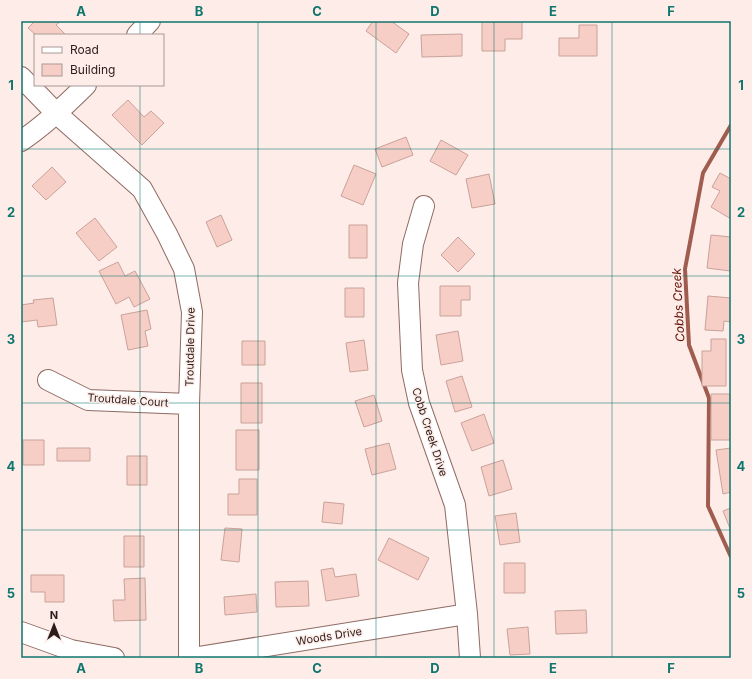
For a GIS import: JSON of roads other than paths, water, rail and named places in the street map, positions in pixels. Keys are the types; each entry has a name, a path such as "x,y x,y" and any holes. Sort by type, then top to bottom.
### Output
{"street":[{"path":"138,34 150,21"},
{"name":"Troutdale Drive","path":"21,77 57,114 142,189 167,234 184,269 192,312 189,404 190,658"},
{"path":"21,141 35,132 57,114 85,86"},
{"name":"Cobb Creek Drive","path":"424,206 413,244 408,283 412,370 419,403 455,505 467,614 470,658"},
{"name":"Troutdale Court","path":"48,380 88,400 189,404"},
{"name":"Woods Drive","path":"190,658 467,614"},
{"path":"21,632 71,650 114,658"}],"waterway":[{"name":"Cobbs Creek","path":"731,125 703,173 685,269 689,345 709,398 708,506 731,557"}]}
